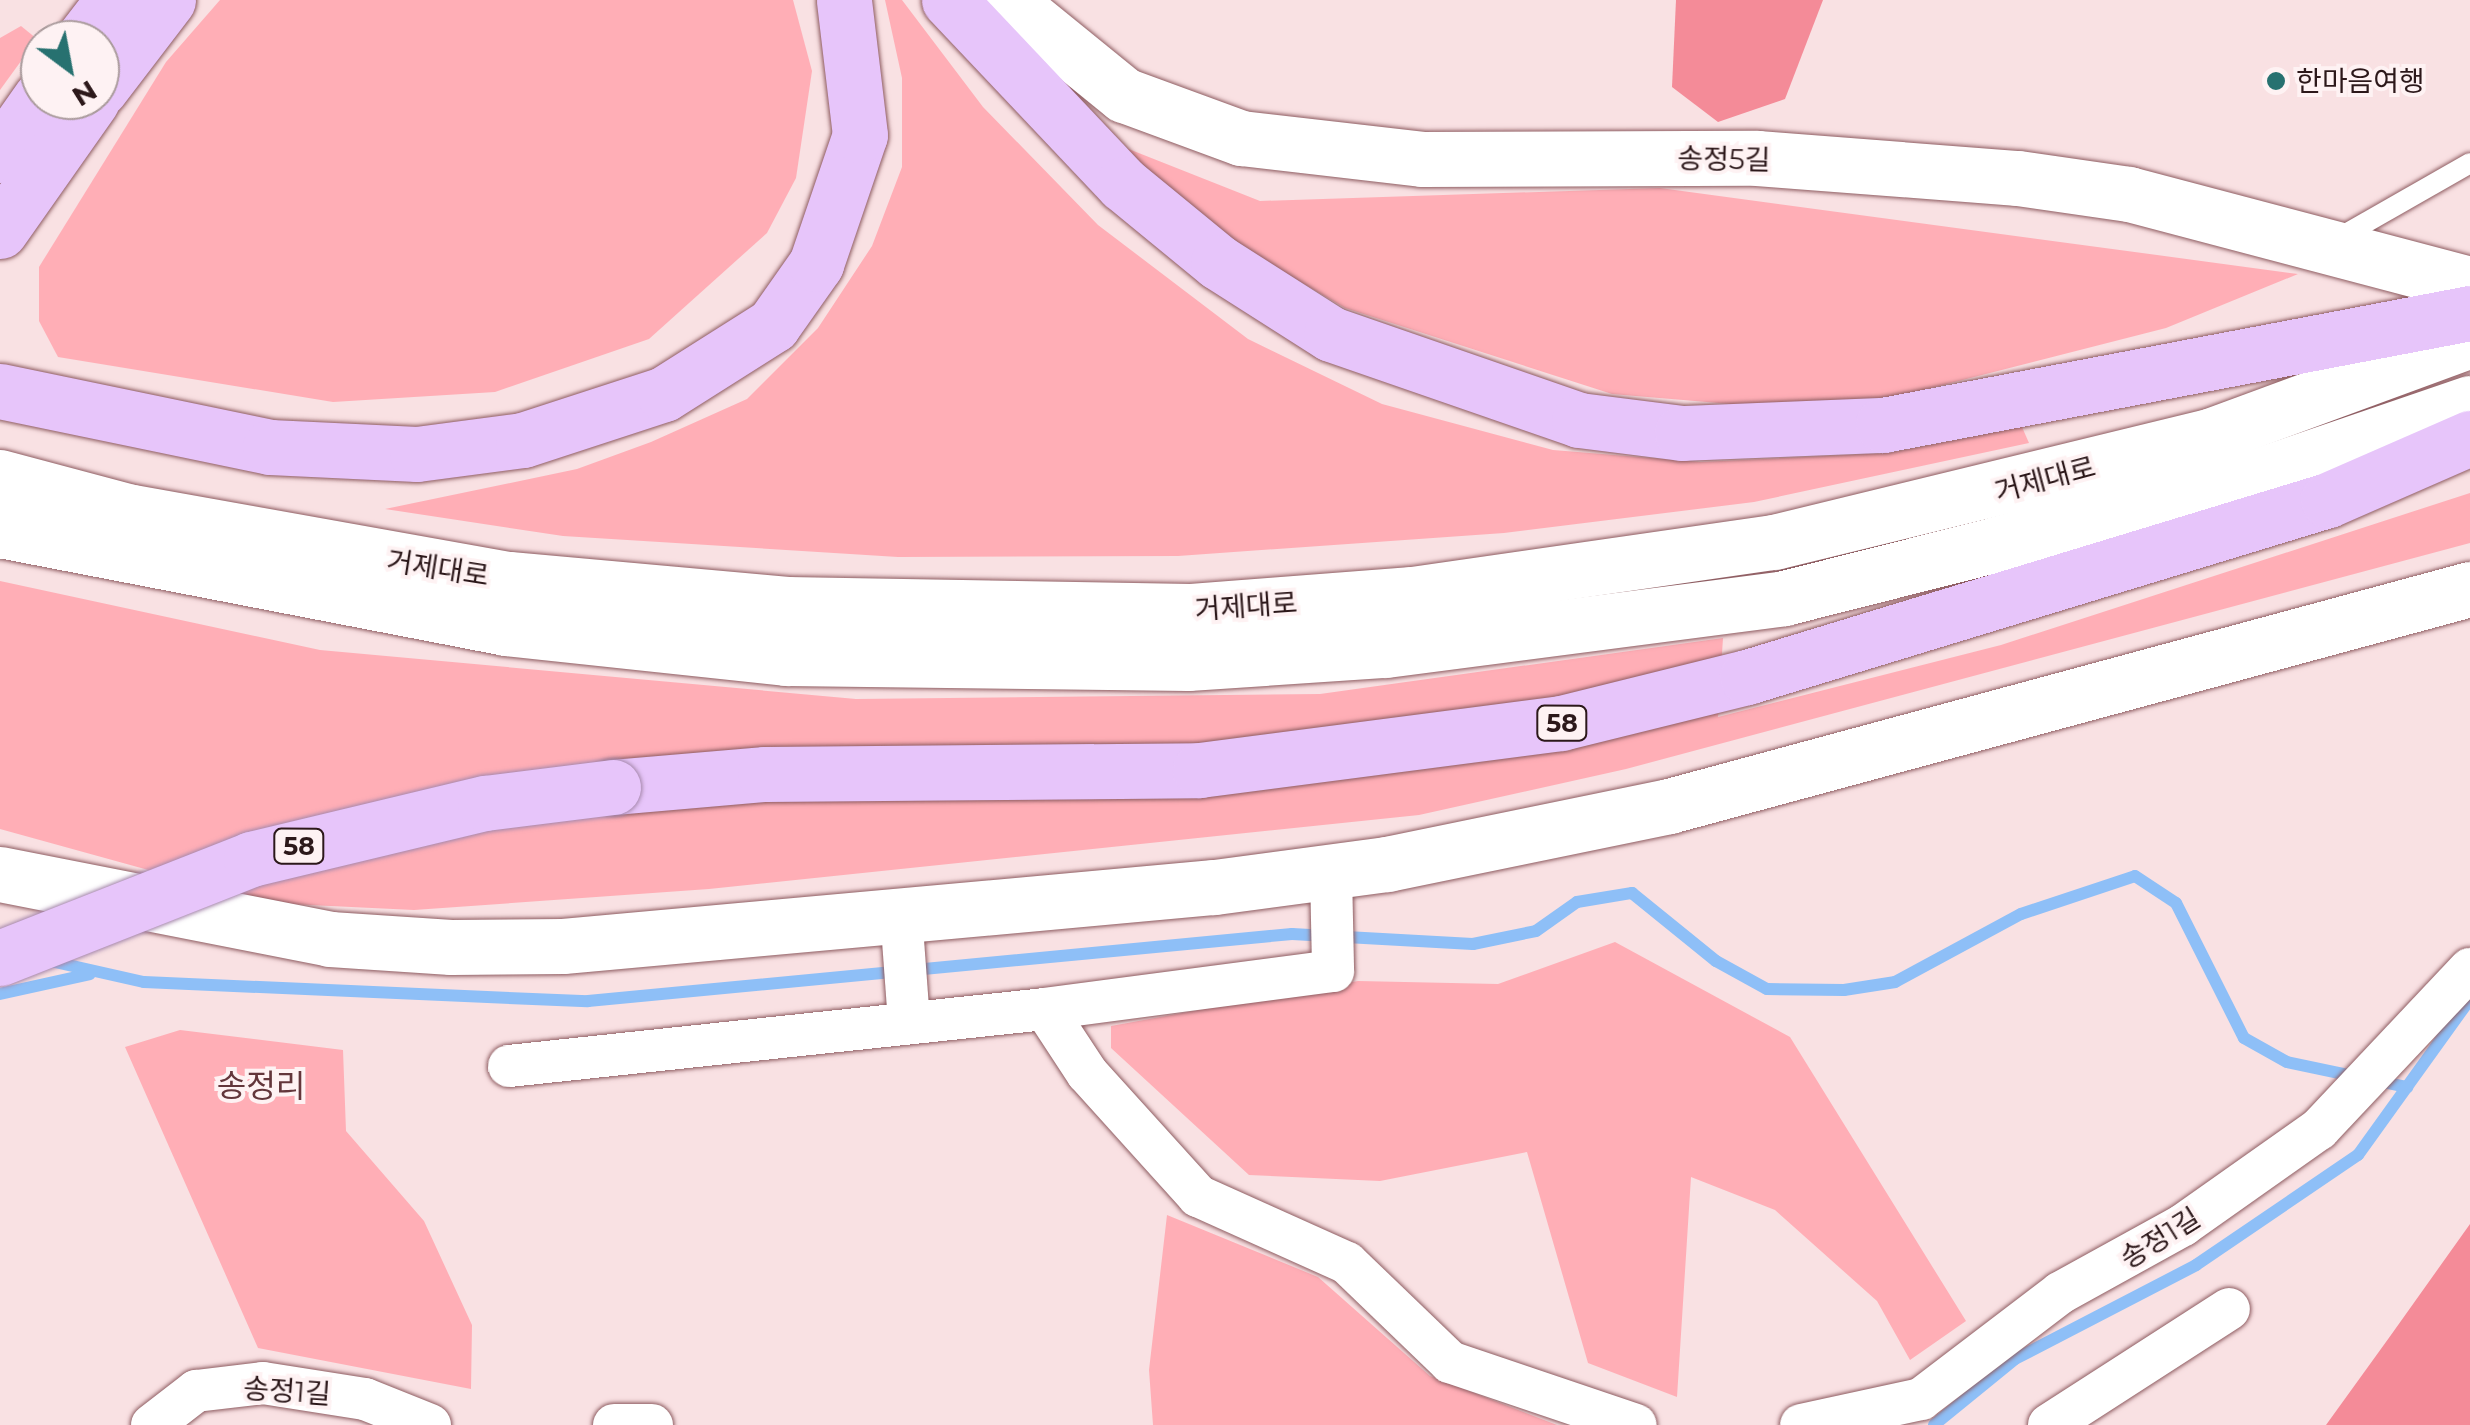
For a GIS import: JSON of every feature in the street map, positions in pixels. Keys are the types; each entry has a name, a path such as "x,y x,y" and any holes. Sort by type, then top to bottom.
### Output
{"highway":[{"path":"120,44 168,0"},
{"path":"0,391 270,447 417,454 523,440 664,394 773,325 816,264 860,135 844,0"},
{"path":"949,0 1123,184 1218,262 1331,334 1579,420 1682,433 1883,425 2470,313"},
{"path":"0,155 25,120"},
{"path":"0,231 78,120"},
{"name":"58","path":"0,958 251,859 485,803 613,786 765,774 1200,770 1561,723 1748,677 2328,500 2470,438"}],"street":[{"name":"송정5길","path":"1007,0 1124,95 1241,138 1404,158 1757,158 2018,178 2129,194 2470,284"},
{"name":"거제대로","path":"0,477 132,512 508,579 787,604 1191,611 1412,594 1774,542 2212,434 2470,340"},
{"name":"거제대로","path":"0,530 506,628 786,658 1188,663 1404,648 1784,598 2196,495 2470,403"},
{"path":"0,874 276,931 451,946 563,946 1331,872 1669,806 2470,589"},
{"path":"509,1066 1044,1009 1333,971 1331,872"},
{"path":"901,913 909,1022"},
{"name":"송정1길","path":"1801,1425 1921,1398 2060,1293 2249,1180 2351,1098 2398,1054 2470,969"},
{"path":"1044,1009 1087,1073 1198,1196 1347,1262 1450,1362 1636,1425"},
{"path":"2049,1425 2229,1309"},
{"name":"송정1길","path":"152,1425 196,1392 263,1383 365,1399 430,1425"},
{"path":"614,1425 652,1425"}],"lane":[{"path":"2326,246 2470,163"}],"shaded area":[{"path":"220,0 793,0 812,71 796,178 767,233 649,339 495,392 333,402 58,357 39,321 39,267 166,62"},
{"path":"885,0 902,0 983,107 1098,225 1248,339 1382,404 1553,450 1700,462 1889,453 2022,427 2029,443 1754,502 1504,533 1178,556 898,557 563,536 385,509 577,469 651,442 747,399 818,328 872,246 902,167 902,78"},
{"path":"1676,0 1823,0 1785,99 1718,122 1672,87"},
{"path":"20,27 20,62 0,90 0,38"},
{"path":"1121,146 1260,201 1660,188 2298,274 2166,328 1892,398 1766,407 1612,394 1345,308 1234,243"},
{"path":"2470,493 2470,543 1626,769 1419,815 709,889 414,910 268,903 0,829 0,581 320,650 856,699 1320,694 1723,638 1718,717 2001,645"},
{"path":"1615,942 1790,1037 1966,1321 1910,1360 1877,1301 1775,1210 1691,1177 1677,1397 1588,1363 1527,1152 1380,1181 1249,1175 1111,1048 1111,1026 1358,981 1498,984"},
{"path":"180,1030 343,1050 346,1131 424,1221 472,1325 471,1389 258,1348 125,1047"},
{"path":"1167,1215 1318,1277 1430,1376 1557,1425 1153,1425 1149,1370"},
{"path":"2470,1224 2470,1425 2326,1425 2391,1335"}],"waterway":[{"path":"46,960 144,982 588,1001 1292,934 1473,944 1536,931 1577,902 1632,893 1716,961 1767,989 1844,990 1895,982 2021,914 2135,876 2176,903 2244,1038 2287,1062 2358,1077"},
{"path":"0,994 90,974"},
{"path":"1934,1425 2015,1359 2196,1265 2358,1155 2470,999"},
{"path":"2378,1081 2407,1087"}],"place":[{"name":"한마음여행","path":"2276,81"}],"district":[{"name":"송정리","path":"261,1086"}]}
